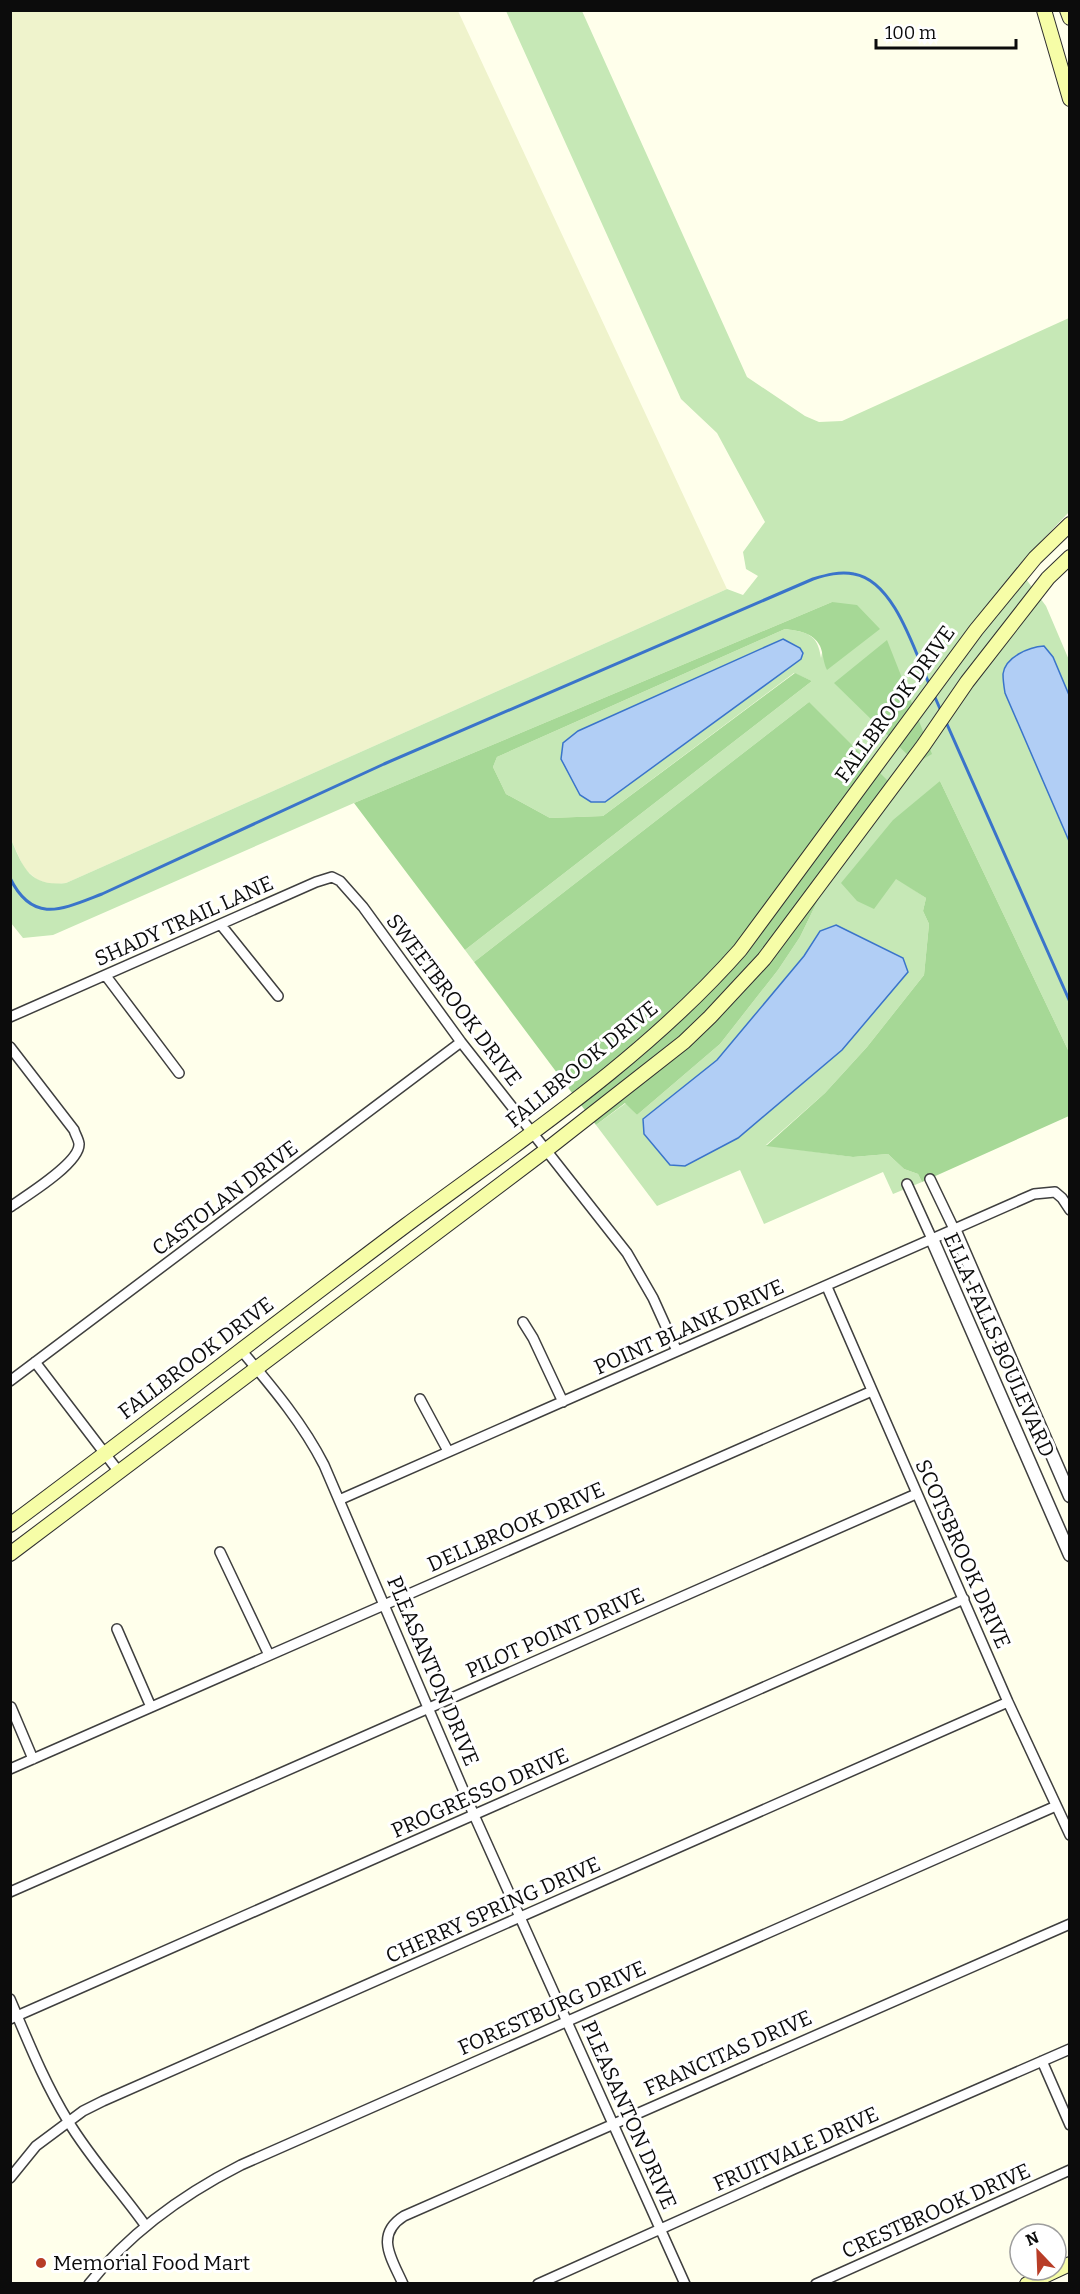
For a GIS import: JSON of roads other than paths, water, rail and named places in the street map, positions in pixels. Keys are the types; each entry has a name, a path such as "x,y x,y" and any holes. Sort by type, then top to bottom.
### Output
{"main road":[{"path":"1044,10 1070,99"},
{"path":"1067,10 1070,18"},
{"name":"FALLBROOK DRIVE","path":"10,1525 531,1133 632,1055 704,991 740,950 954,657 1035,558 1070,524"},
{"path":"10,1554 545,1151 684,1042 764,959 923,746 967,682 1048,578 1068,558 1050,543"},
{"path":"939,679 958,696"},
{"path":"704,991 721,1005"},
{"path":"404,1227 419,1246"},
{"path":"1027,2283 1070,2264"}],"street":[{"name":"SHADY TRAIL LANE","path":"10,1017 332,877 340,881 363,908"},
{"name":"SWEETBROOK DRIVE","path":"363,908 461,1042 627,1253 654,1298 677,1351"},
{"path":"221,925 278,996"},
{"path":"106,976 179,1073"},
{"name":"CASTOLAN DRIVE","path":"10,1381 461,1042"},
{"path":"10,1047 74,1130 79,1144 77,1154 69,1164 10,1207"},
{"name":"ELLA FALLS BOULEVARD","path":"930,1179 1070,1496"},
{"name":"ELLA FALLS BOULEVARD","path":"907,1184 1070,1555"},
{"name":"POINT BLANK DRIVE","path":"339,1500 1035,1194 1055,1192 1070,1210"},
{"name":"SCOTSBROOK DRIVE","path":"826,1287 1008,1702 1070,1835"},
{"path":"523,1322 533,1338 562,1402"},
{"name":"PLEASANTON DRIVE","path":"241,1350 292,1412 312,1442 385,1605 474,1815 685,2283"},
{"path":"35,1362 119,1472"},
{"name":"DELLBROOK DRIVE","path":"10,1769 872,1391"},
{"path":"420,1399 448,1451"},
{"path":"1023,1448 1045,1439"},
{"name":"PILOT POINT DRIVE","path":"10,1892 916,1494"},
{"path":"220,1552 269,1655"},
{"name":"PROGRESSO DRIVE","path":"14,2018 964,1599"},
{"path":"117,1629 151,1707"},
{"name":"CHERRY SPRING DRIVE","path":"10,2178 36,2146 68,2121 103,2101 1008,1702"},
{"path":"11,1707 33,1759"},
{"name":"FORESTBURG DRIVE","path":"89,2283 145,2225 196,2189 241,2165 1056,1806"},
{"name":"FRANCITAS DRIVE","path":"402,2282 387,2243 387,2235 396,2221 1070,1924"},
{"path":"10,1999 14,2018 68,2121 92,2157 145,2225"},
{"name":"FRUITVALE DRIVE","path":"538,2283 804,2164 1070,2049"},
{"path":"1042,2061 1070,2125"},
{"name":"CRESTBROOK DRIVE","path":"816,2283 1070,2169"}],"water":[{"path":"783,639 800,648 803,653 801,659 605,802 591,802 580,795 561,759 563,743 578,731"},
{"path":"1044,646 1053,657 1069,695 1069,841 1004,686 1003,674 1013,658 1032,648"},
{"path":"836,925 903,958 908,972 842,1050 738,1138 685,1166 670,1165 644,1134 643,1119 717,1060 804,956 820,931"}],"waterway":[{"path":"10,878 19,893 39,908 62,908 88,900 384,764 813,579 828,575 854,574 868,579 881,590 902,620 930,686"},
{"path":"934,695 941,711"},
{"path":"946,722 1070,1002"}],"place":[{"name":"Memorial Food Mart","path":"41,2263"}]}
